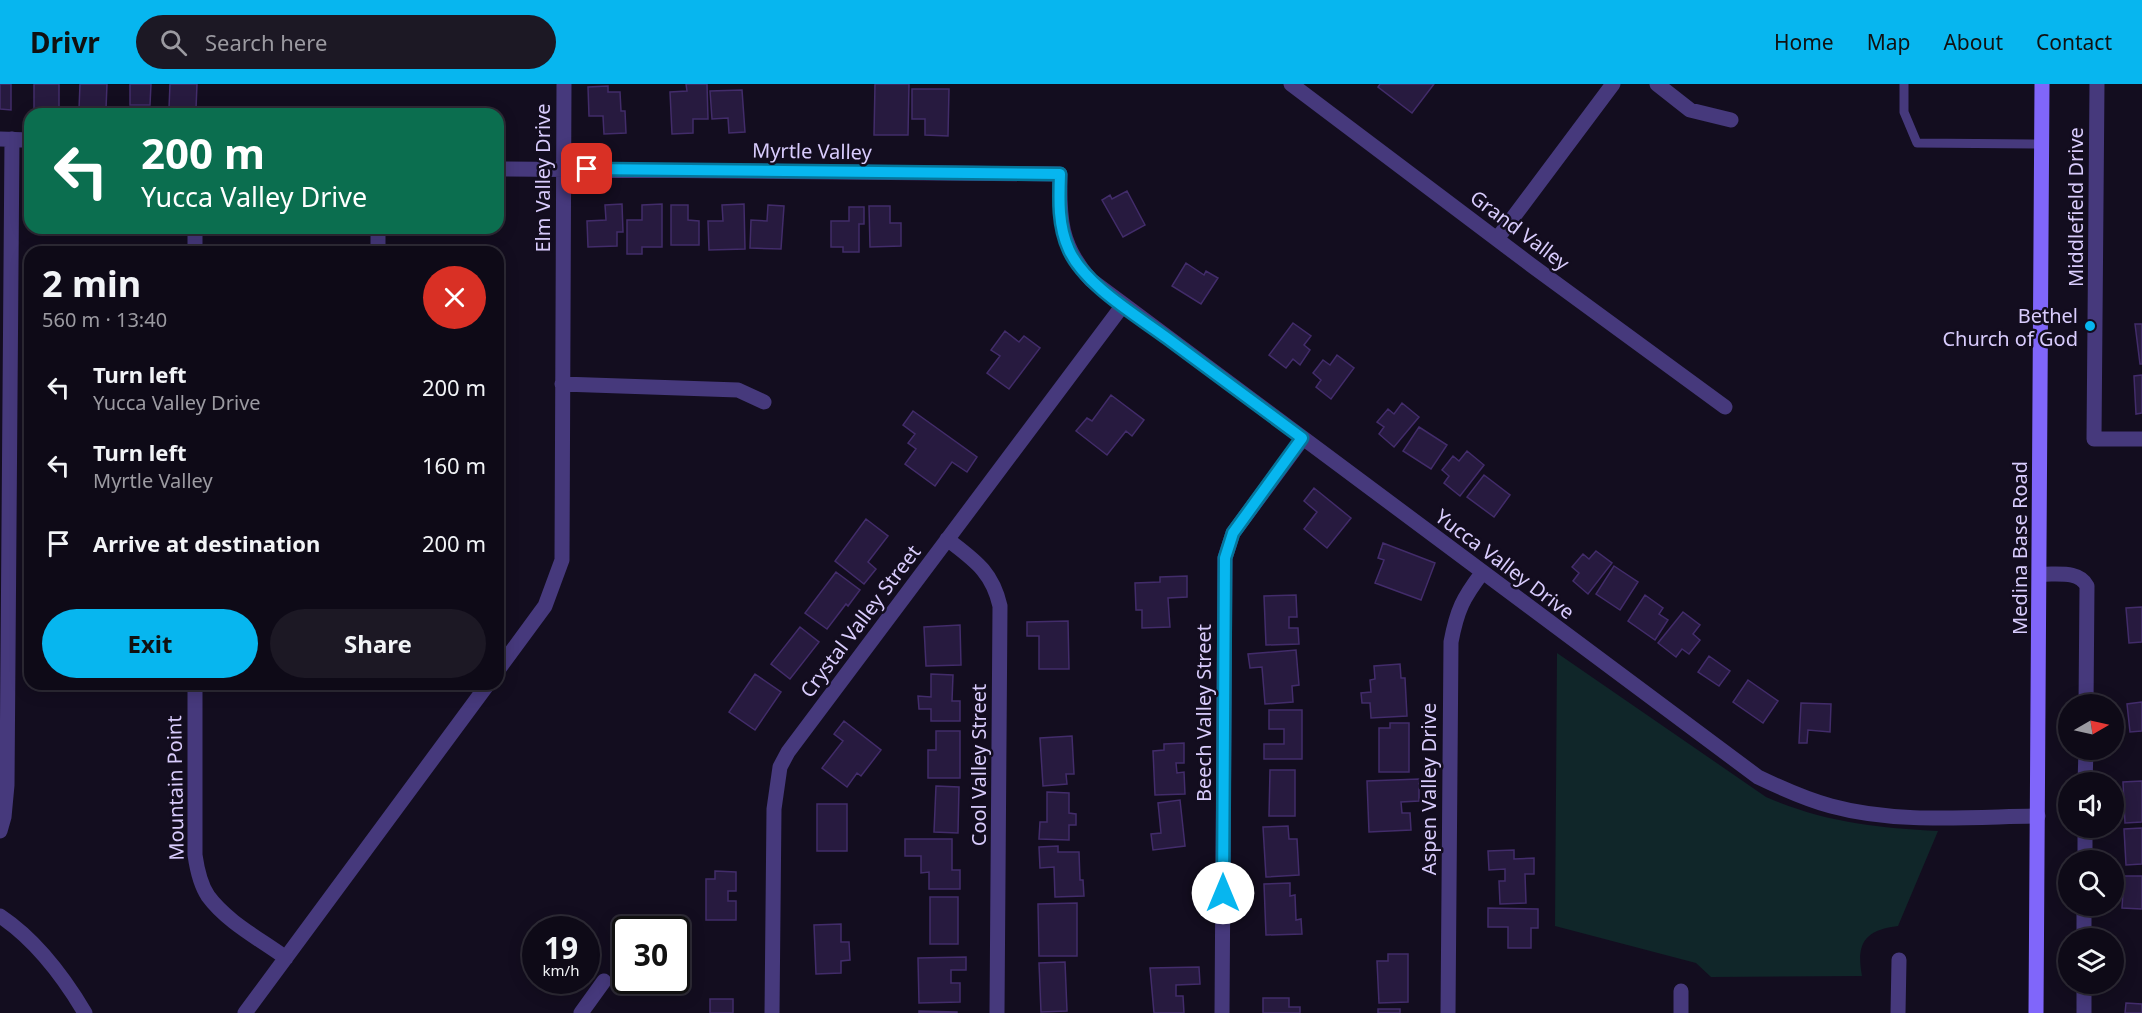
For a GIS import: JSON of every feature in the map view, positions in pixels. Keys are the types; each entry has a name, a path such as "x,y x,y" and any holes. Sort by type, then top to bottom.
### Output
{"street":[{"name":"Elm Valley Drive","path":"504,662 545,606 562,560 564,84"},
{"name":"Grand Valley","path":"1291,84 1725,407"},
{"path":"1497,239 1613,84"},
{"path":"1657,84 1690,110 1731,120"},
{"name":"Medina Base Road","path":"2036,1013 2042,84"},
{"name":"Middlefield Drive","path":"2097,84 2094,439 2142,440"},
{"path":"0,831 4,817 7,785 6,139 24,140"},
{"name":"Myrtle Valley","path":"504,169 1060,174"},
{"name":"Yucca Valley Drive","path":"1060,174 1059,211 1062,232 1078,266 1091,280 1758,777 1789,792 1831,806 1874,814 1919,817 2038,816"},
{"name":"Crystal Valley Street","path":"772,1013 774,809 780,767 788,752 1123,304"},
{"path":"562,384 738,390 764,402"},
{"name":"Beech Valley Street","path":"1222,1013 1225,558 1233,533 1302,438"},
{"name":"Cool Valley Street","path":"947,539 983,568 997,592 1000,606 997,1013"},
{"name":"Aspen Valley Drive","path":"1448,1013 1451,642 1463,598 1482,573"},
{"path":"2040,574 2076,575 2083,578 2087,586 2086,694"},
{"name":"Mountain Point","path":"195,690 195,855 198,874 207,894 218,909 286,958"},
{"path":"244,1013 484,690"},
{"path":"0,916 16,926 43,953 70,987 86,1013"},
{"path":"1898,1013 1899,960"},
{"path":"581,1013 604,981"},
{"path":"1681,991 1681,1013"},
{"path":"2084,994 2084,1013"}],"lane":[{"path":"1904,84 1904,112 1917,142 2042,144"}],"green space":[{"path":"1557,653 1766,797 1787,806 1829,818 1893,828 1938,831 1898,926 1877,931 1865,940 1860,955 1862,976 1711,977 1696,963 1555,926"}],"building":[{"path":"0,84 11,84 11,110 0,109"},
{"path":"34,84 59,84 59,108 34,108"},
{"path":"80,84 107,84 106,108 79,108"},
{"path":"130,84 151,84 150,105 130,105"},
{"path":"170,84 197,84 196,108 169,108"},
{"path":"686,84 707,84 708,119 693,119 693,133 672,134 670,92 687,91"},
{"path":"875,84 909,84 908,135 874,135"},
{"path":"1380,84 1434,84 1412,113 1378,87"},
{"path":"608,86 608,92 620,92 621,111 625,111 626,133 604,134 603,116 589,116 588,87"},
{"path":"912,89 949,89 948,136 925,135 925,119 912,119"},
{"path":"742,90 745,132 729,133 728,118 712,119 710,91"},
{"path":"1127,191 1145,225 1123,237 1102,200 1110,195 1112,199"},
{"path":"622,204 623,232 617,232 617,246 588,247 587,221 606,220 605,205"},
{"path":"662,204 662,247 642,247 642,254 627,254 627,220 642,220 642,205"},
{"path":"744,204 745,249 709,250 708,221 723,221 722,205"},
{"path":"671,205 688,205 688,220 699,221 699,245 671,245"},
{"path":"768,205 784,206 781,249 750,248 751,220 767,221"},
{"path":"869,206 890,206 890,223 901,223 901,246 870,247"},
{"path":"849,207 864,207 864,224 859,224 859,252 843,252 843,247 831,247 831,221 849,221"},
{"path":"1186,263 1204,275 1206,271 1218,278 1201,304 1172,286"},
{"path":"1293,323 1311,336 1304,345 1310,350 1300,365 1293,359 1286,368 1269,355"},
{"path":"2135,324 2142,324 2142,364 2140,364"},
{"path":"1005,331 1019,342 1024,336 1040,348 1009,389 987,373 1000,356 991,350"},
{"path":"1337,355 1354,368 1331,399 1316,387 1321,380 1313,373 1323,360 1330,365"},
{"path":"2142,375 2142,413 2136,414 2134,376"},
{"path":"1111,395 1144,420 1132,436 1126,431 1107,455 1076,431 1087,418 1092,421"},
{"path":"1402,403 1419,417 1394,447 1379,434 1384,427 1377,422 1388,409 1394,414"},
{"path":"913,411 977,457 967,472 952,462 935,486 905,464 916,449 908,443 915,434 903,425"},
{"path":"1419,427 1447,445 1431,469 1403,451"},
{"path":"1467,451 1484,465 1460,496 1444,483 1449,476 1442,470 1453,456 1459,461"},
{"path":"1484,475 1510,495 1494,517 1467,497"},
{"path":"1314,488 1351,518 1327,548 1304,529 1317,512 1304,501"},
{"path":"866,519 888,536 868,562 876,569 864,584 835,561"},
{"path":"1383,543 1435,563 1421,600 1375,583 1384,560 1378,558"},
{"path":"1596,551 1612,563 1588,594 1573,581 1579,573 1572,567 1583,554 1589,559"},
{"path":"1614,566 1638,582 1620,610 1596,594"},
{"path":"836,572 860,590 827,629 805,613"},
{"path":"1187,576 1187,597 1168,598 1170,627 1142,628 1142,610 1136,610 1135,583 1160,582 1160,577"},
{"path":"1296,595 1297,617 1289,617 1289,628 1298,628 1299,644 1266,645 1264,596"},
{"path":"1645,595 1663,608 1659,614 1668,620 1655,640 1628,621"},
{"path":"2142,607 2142,642 2129,643 2126,608"},
{"path":"1683,612 1700,625 1693,634 1700,640 1689,654 1682,649 1676,657 1658,643"},
{"path":"1068,621 1069,669 1039,669 1039,636 1027,636 1027,622"},
{"path":"960,625 961,665 926,666 924,627"},
{"path":"800,627 819,642 790,679 771,664"},
{"path":"1296,650 1299,685 1292,686 1293,702 1265,704 1262,667 1250,668 1248,654"},
{"path":"1709,656 1730,671 1719,686 1698,672"},
{"path":"1400,664 1401,678 1405,678 1407,716 1371,718 1370,703 1362,703 1361,693 1371,692 1370,680 1375,679 1374,666"},
{"path":"755,674 781,692 755,730 729,712"},
{"path":"931,674 953,675 952,701 960,701 960,721 931,721 931,709 919,709 918,696 931,697"},
{"path":"1748,680 1778,701 1763,723 1733,702"},
{"path":"2142,702 2142,731 2130,732 2127,704"},
{"path":"1801,703 1831,704 1830,732 1808,730 1807,743 1799,743"},
{"path":"1269,710 1302,710 1302,759 1264,759 1264,744 1284,744 1284,729 1269,729"},
{"path":"844,721 881,750 861,776 857,773 847,787 822,768 843,741 834,734"},
{"path":"1390,723 1409,723 1409,772 1379,772 1379,728 1390,728"},
{"path":"936,731 960,731 960,778 928,778 928,750 936,750"},
{"path":"1072,736 1074,774 1066,774 1067,784 1043,786 1040,738"},
{"path":"1184,743 1184,763 1176,763 1177,773 1184,772 1185,794 1155,795 1153,751 1164,750 1164,744"},
{"path":"1270,770 1295,770 1295,816 1269,816"},
{"path":"1419,779 1419,801 1401,802 1402,813 1410,813 1411,830 1369,832 1367,781"},
{"path":"2142,781 2142,822 2125,823 2124,782"},
{"path":"936,786 959,787 958,833 934,832"},
{"path":"1047,792 1069,793 1069,813 1076,814 1076,825 1069,825 1069,840 1039,839 1040,822 1047,822"},
{"path":"1180,800 1185,846 1153,850 1151,834 1161,833 1158,803"},
{"path":"817,804 847,804 847,851 817,851"},
{"path":"1288,826 1289,839 1297,839 1299,875 1266,877 1263,827"},
{"path":"2142,828 2142,864 2126,865 2124,829"},
{"path":"905,839 952,839 952,870 960,870 960,889 929,889 929,872 921,873 921,856 905,856"},
{"path":"1058,846 1058,852 1079,852 1080,880 1083,880 1084,896 1055,897 1054,867 1040,868 1039,847"},
{"path":"1514,850 1514,859 1534,858 1534,874 1525,874 1526,903 1500,904 1499,881 1505,881 1505,869 1489,870 1488,851"},
{"path":"715,871 736,872 736,891 728,891 728,901 736,901 736,920 706,920 706,879 715,879"},
{"path":"2124,876 2142,876 2142,909 2124,908"},
{"path":"1290,883 1290,896 1295,895 1296,920 1301,919 1302,934 1266,935 1264,884"},
{"path":"930,897 958,897 958,944 930,944"},
{"path":"1077,903 1077,956 1039,956 1038,904"},
{"path":"1488,908 1538,909 1538,928 1531,928 1531,948 1508,948 1508,927 1488,927"},
{"path":"841,924 841,942 849,942 850,960 841,961 841,973 816,974 814,925"},
{"path":"1388,954 1408,954 1408,1002 1379,1003 1377,961 1388,961"},
{"path":"966,957 966,970 951,970 951,983 960,983 960,1002 919,1003 918,958"},
{"path":"1065,962 1067,1011 1041,1012 1039,963"},
{"path":"1199,967 1200,984 1176,985 1176,996 1183,996 1184,1013 1154,1013 1150,968"},
{"path":"1263,998 1289,998 1289,1007 1300,1007 1300,1013 1263,1013"},
{"path":"710,999 733,999 733,1013 710,1013"},
{"path":"2126,1003 2142,1004 2142,1013 2125,1013"},
{"path":"1378,1009 1400,1009 1400,1013 1378,1013"},
{"path":"919,1011 957,1012 957,1013 919,1013"}],"place":[{"name":"Bethel Church of God","path":"2090,326"}],"route":[{"path":"587,169 1060,174 1059,211 1062,232 1078,266 1091,280 1302,438 1233,533 1225,558 1223,893"}]}
